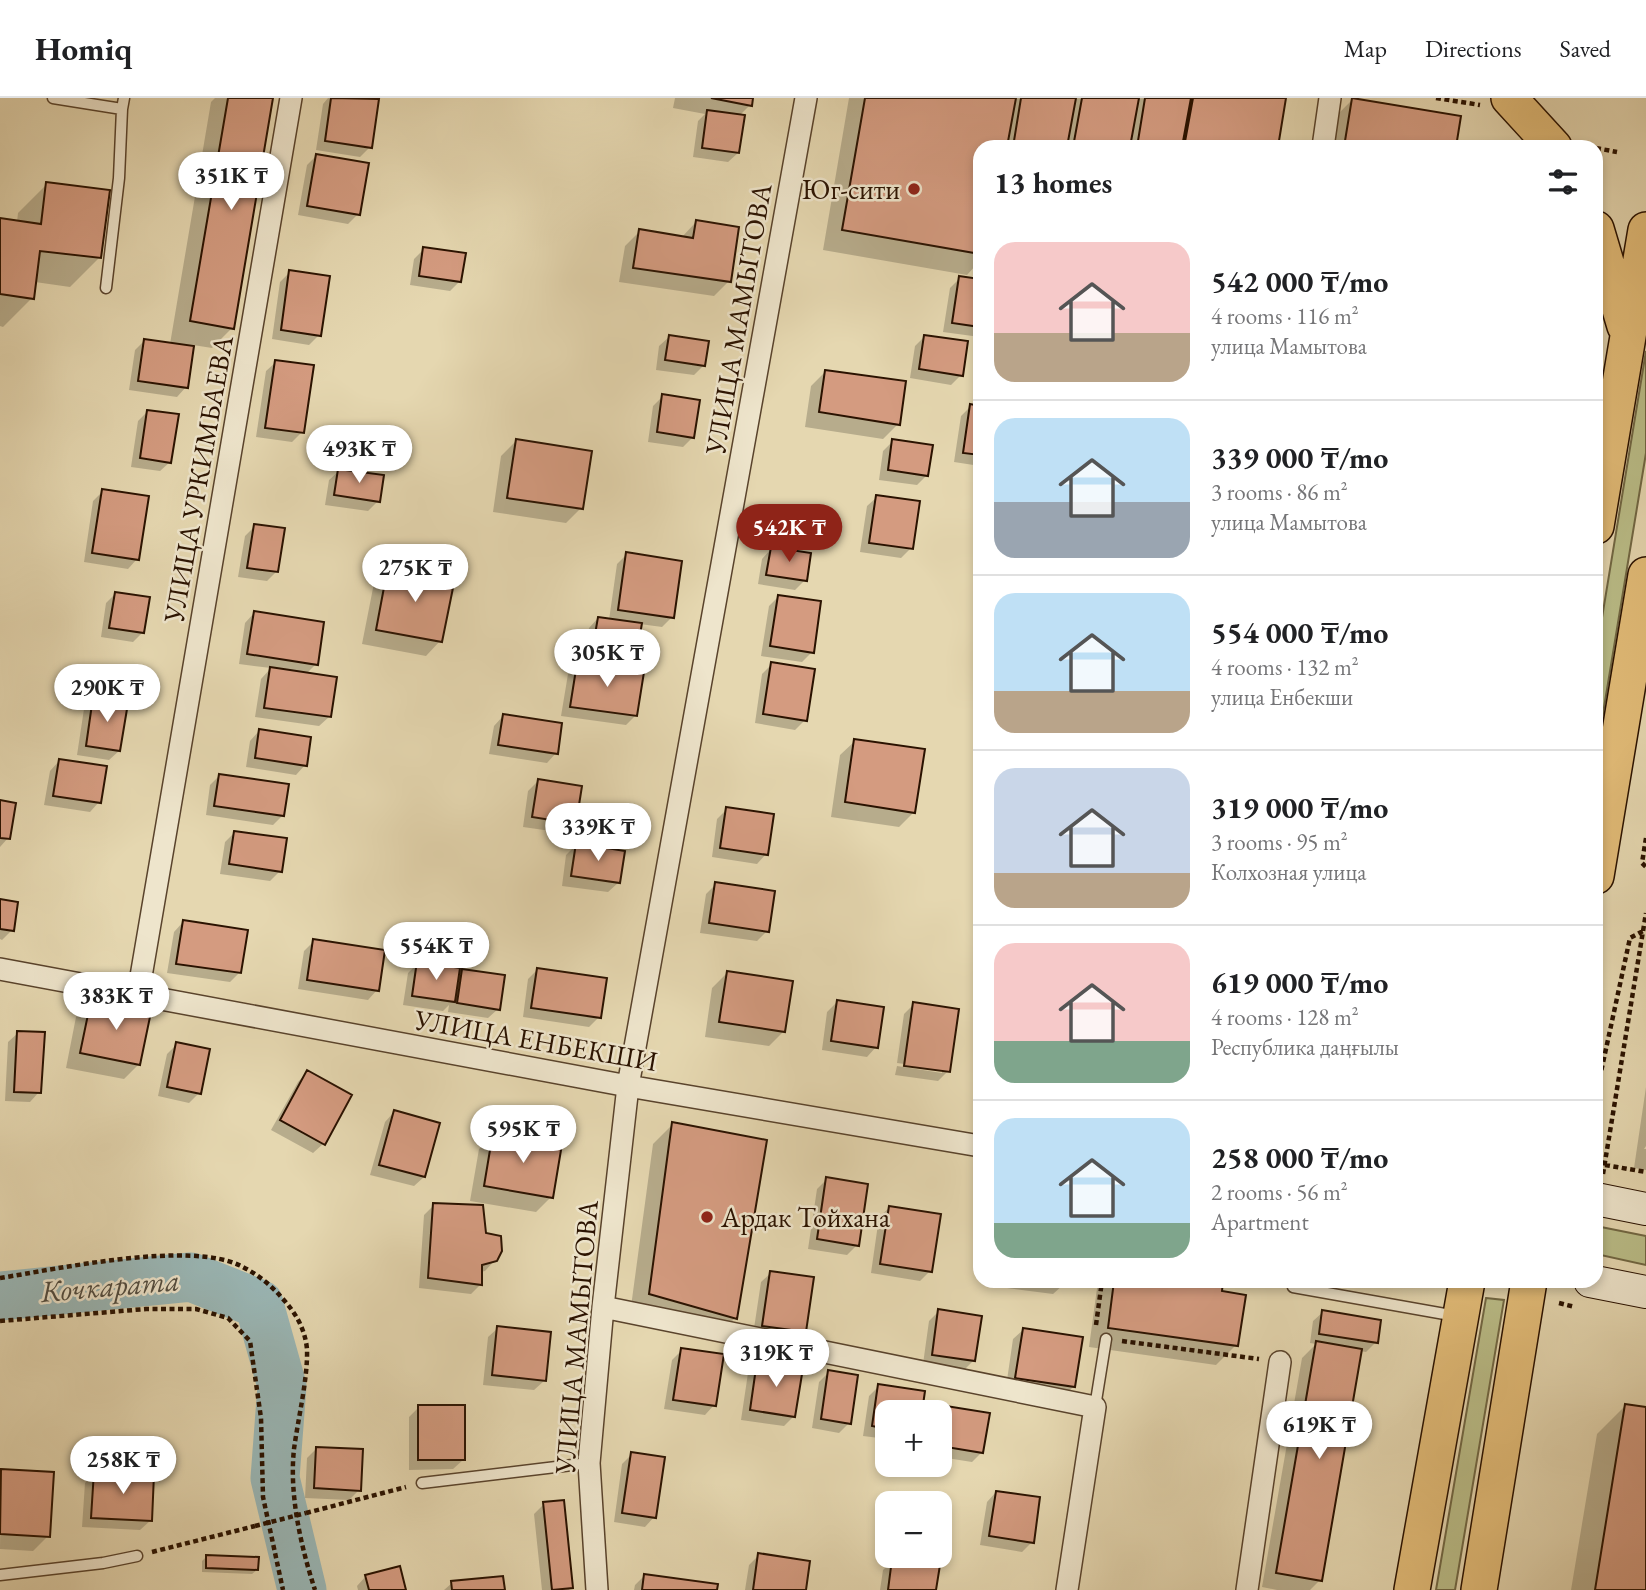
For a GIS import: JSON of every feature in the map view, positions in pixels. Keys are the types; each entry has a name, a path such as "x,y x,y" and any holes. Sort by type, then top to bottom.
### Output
{"main road":[{"path":"1509,98 1548,140"},
{"path":"1603,442 1606,406 1628,337 1646,230"},
{"path":"1603,253 1628,337"},
{"path":"1603,834 1646,575"},
{"path":"1412,1590 1466,1288"},
{"path":"1479,1590 1528,1288"}],"street":[{"name":"УЛИЦА УРКИМБАЕВА","path":"138,994 291,98"},
{"name":"УЛИЦА МАМЫТОВА","path":"597,1590 589,1463 603,1307 628,1086 806,98"},
{"path":"1324,140 1330,98"},
{"name":"УЛИЦА ЕНБЕКШИ","path":"0,969 628,1086 973,1145"},
{"path":"1603,1190 1646,1209"},
{"path":"1603,1283 1646,1292"},
{"path":"603,1307 1095,1407 1068,1590"},
{"path":"1247,1590 1280,1362"}],"lane":[{"path":"53,98 123,104 119,178 106,288"},
{"path":"1299,1288 1461,1317"},
{"path":"1095,1407 1106,1339"},
{"path":"422,1483 589,1463"},
{"path":"0,1575 103,1563 137,1556"}],"path":[{"path":"1603,149 1617,152"},
{"path":"1646,838 1642,863 1646,867"},
{"path":"1603,1173 1646,913"},
{"path":"1603,1063 1630,938 1645,930"},
{"path":"1605,1165 1646,1172"},
{"path":"0,1278 162,1256 200,1255 240,1265 270,1284 298,1315 307,1349 294,1452 303,1554 315,1590"},
{"path":"1101,1288 1096,1324 1106,1339 1280,1362"},
{"path":"0,1321 146,1309 196,1309 228,1318 250,1341 261,1418 263,1497 283,1590"},
{"path":"137,1556 422,1483"}],"green space":[{"path":"1646,351 1646,453 1603,714 1603,612"},
{"path":"1603,1227 1646,1236 1646,1265 1603,1256"},
{"path":"1486,1298 1504,1300 1455,1590 1436,1590"}],"building":[{"path":"228,98 273,98 234,329 190,321"},
{"path":"331,98 379,99 372,148 325,141"},
{"path":"711,98 753,98 752,106"},
{"name":"Юг-сити","path":"865,98 1016,98 1008,140 973,140 973,253 842,230"},
{"path":"1021,98 1076,98 1068,140 1014,140"},
{"path":"1082,98 1139,98 1131,140 1074,140"},
{"path":"1145,98 1191,98 1183,140 1138,140"},
{"path":"1193,98 1286,98 1279,140 1185,140"},
{"path":"1352,98 1461,116 1457,140 1345,140"},
{"path":"707,110 745,115 739,153 702,148"},
{"path":"316,154 369,163 360,215 307,206"},
{"path":"46,182 110,190 101,258 40,251 34,299 0,294 0,218 41,224"},
{"path":"696,220 739,227 731,282 633,268 639,229 693,238"},
{"path":"423,247 466,253 461,282 419,276"},
{"path":"289,270 330,276 321,336 281,330"},
{"path":"959,276 973,278 973,326 952,323"},
{"path":"669,335 709,341 705,366 665,360"},
{"path":"924,335 968,341 963,376 919,369"},
{"path":"144,339 194,346 188,388 138,381"},
{"path":"275,360 314,365 304,433 265,428"},
{"path":"825,370 906,381 900,425 819,412"},
{"path":"662,394 700,400 694,438 657,432"},
{"path":"970,404 973,405 973,454 963,453"},
{"path":"147,410 179,414 171,463 140,458"},
{"path":"516,439 592,451 583,509 507,498"},
{"path":"892,439 933,445 928,476 888,470"},
{"path":"338,469 384,475 380,502 334,495"},
{"path":"102,489 149,496 139,560 92,553"},
{"path":"876,495 920,501 913,549 869,543"},
{"path":"254,524 285,528 278,572 247,568"},
{"path":"771,547 811,553 807,581 766,575"},
{"path":"626,552 682,561 674,618 618,610"},
{"path":"388,566 455,578 442,642 376,630"},
{"path":"115,592 150,597 144,633 109,628"},
{"path":"778,595 821,601 814,653 770,646"},
{"path":"254,611 324,622 318,665 247,654"},
{"path":"598,617 642,623 637,653 593,646"},
{"path":"771,662 815,669 807,721 763,714"},
{"path":"577,663 644,672 637,716 570,707"},
{"path":"110,666 137,670 134,690 107,686"},
{"path":"270,667 337,677 331,717 264,708"},
{"path":"93,697 128,703 120,751 86,746"},
{"path":"503,714 562,723 558,754 498,745"},
{"path":"259,729 311,737 307,766 255,758"},
{"path":"854,739 925,749 915,813 845,802"},
{"path":"59,759 107,766 101,803 53,796"},
{"path":"219,774 289,784 284,816 214,806"},
{"path":"538,779 582,786 576,824 532,817"},
{"path":"0,800 16,803 10,839 0,838"},
{"path":"726,807 774,814 768,855 720,848"},
{"path":"234,831 287,838 282,872 229,864"},
{"path":"576,843 625,851 620,883 571,876"},
{"path":"715,882 775,891 769,932 709,923"},
{"path":"0,899 18,902 14,931 0,929"},
{"path":"183,920 248,930 241,973 176,964"},
{"path":"313,939 385,950 379,991 307,980"},
{"path":"417,961 460,968 455,1002 412,996"},
{"path":"537,968 607,978 601,1018 531,1008"},
{"path":"462,969 505,975 500,1010 457,1003"},
{"path":"727,971 793,981 785,1032 719,1022"},
{"path":"91,1000 151,1012 140,1065 80,1053"},
{"path":"837,1000 884,1007 878,1048 831,1041"},
{"path":"913,1002 959,1009 950,1072 904,1066"},
{"path":"17,1031 45,1032 41,1093 14,1092"},
{"path":"176,1042 210,1049 201,1094 167,1087"},
{"path":"307,1070 352,1095 325,1145 280,1120"},
{"path":"394,1110 440,1123 425,1177 379,1165"},
{"name":"Ардак Тойхана","path":"672,1122 767,1140 737,1319 649,1294"},
{"path":"493,1132 562,1144 553,1198 484,1186"},
{"path":"826,1177 868,1184 859,1246 817,1239"},
{"path":"433,1203 483,1205 486,1233 501,1236 502,1251 497,1261 482,1265 482,1285 428,1278"},
{"path":"889,1206 941,1214 932,1272 880,1264"},
{"path":"770,1271 814,1277 806,1332 762,1326"},
{"path":"1113,1288 1222,1288 1222,1291 1246,1295 1238,1346 1108,1328"},
{"path":"938,1309 982,1316 975,1361 932,1355"},
{"path":"1322,1310 1381,1320 1378,1343 1319,1334"},
{"path":"497,1326 551,1332 546,1381 492,1375"},
{"path":"1023,1328 1083,1337 1075,1387 1015,1378"},
{"path":"1316,1341 1362,1349 1322,1581 1276,1573"},
{"path":"681,1348 724,1354 716,1406 673,1400"},
{"path":"757,1361 803,1368 795,1417 750,1410"},
{"path":"828,1370 858,1375 851,1424 821,1419"},
{"path":"878,1384 925,1391 924,1400 876,1400"},
{"path":"1625,1404 1646,1407 1646,1590 1595,1590"},
{"path":"418,1405 465,1405 465,1460 418,1460"},
{"path":"875,1405 875,1427 872,1426"},
{"path":"952,1407 990,1413 983,1453 952,1448"},
{"path":"316,1447 363,1449 361,1491 314,1488"},
{"path":"631,1452 665,1457 656,1518 622,1513"},
{"path":"1,1469 54,1472 50,1537 0,1534"},
{"path":"94,1471 154,1474 152,1521 91,1518"},
{"path":"996,1491 1040,1497 1034,1543 989,1536"},
{"path":"564,1500 573,1588 552,1590 543,1502"},
{"path":"758,1553 810,1561 806,1590 753,1590"},
{"path":"206,1555 259,1557 258,1570 206,1568"},
{"path":"400,1566 406,1590 369,1590 365,1575"},
{"path":"891,1568 940,1568 936,1590 888,1590"},
{"path":"644,1574 718,1584 717,1590 642,1590"},
{"path":"503,1576 505,1590 452,1590 451,1581"}],"waterway":[{"name":"Кочкарата","path":"0,1296 191,1277 259,1304 282,1386 275,1478 302,1590"}],"place":[{"name":"Юг-сити","path":"914,189"},
{"name":"Ардак Тойхана","path":"707,1217"}]}
